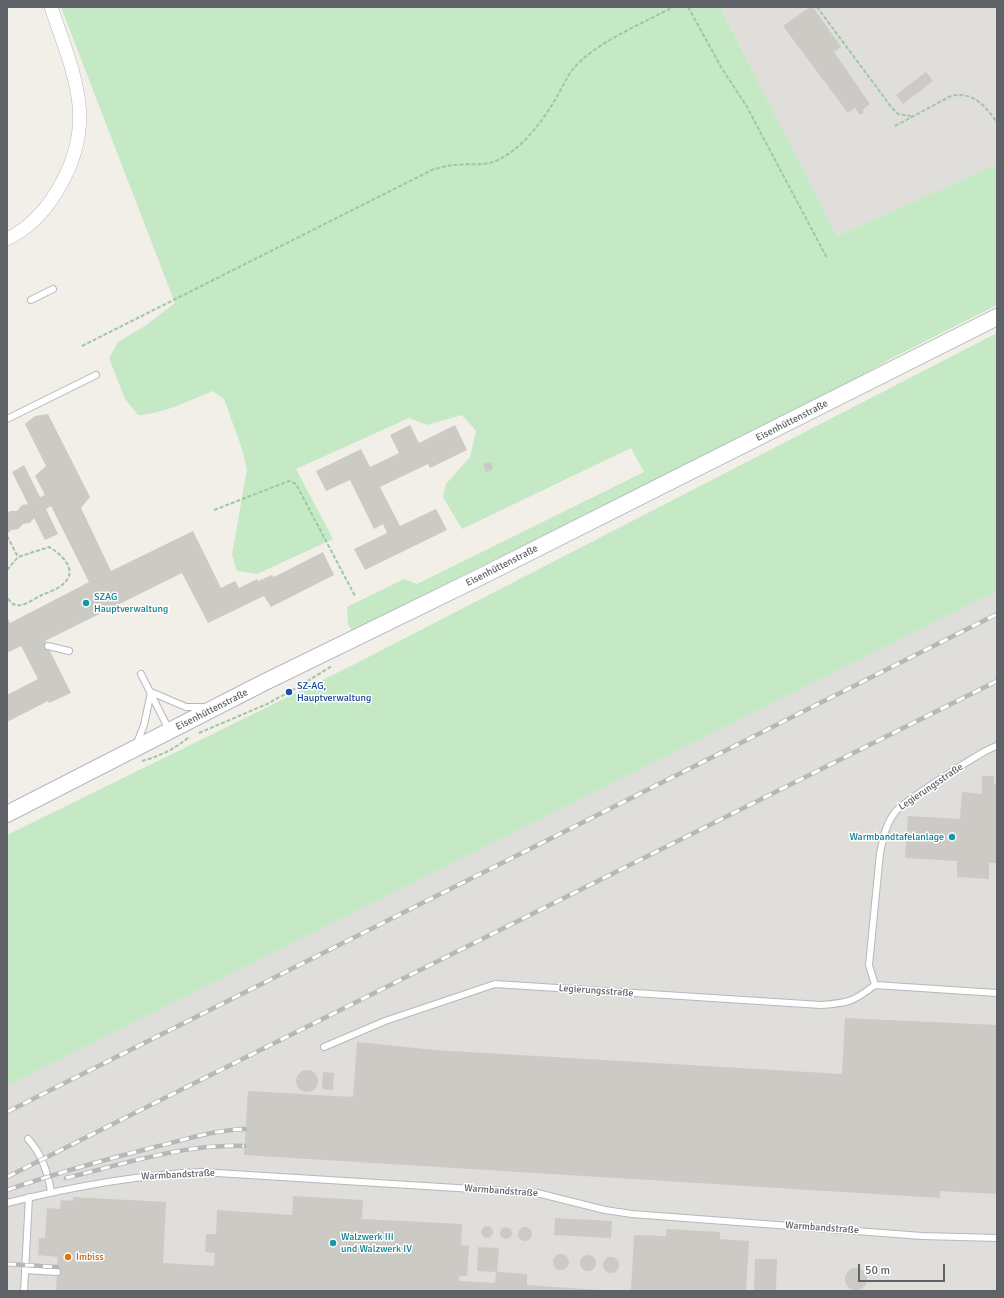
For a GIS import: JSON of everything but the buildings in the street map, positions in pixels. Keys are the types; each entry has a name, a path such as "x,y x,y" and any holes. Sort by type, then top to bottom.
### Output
{"street":[{"path":"7,239 38,216 55,195 70,167 79,140 81,123 78,92 71,66 50,7"},
{"name":"Eisenhüttenstraße","path":"7,814 215,708 997,317"}],"lane":[{"path":"31,300 53,289"},
{"path":"7,419 96,375"},
{"path":"48,646 69,651"},
{"path":"141,674 170,731"},
{"path":"151,692 186,707 215,708"},
{"path":"132,750 140,738 151,692"},
{"name":"Legierungsstraße","path":"324,1047 385,1021 495,984 821,1005 847,1003 858,998 875,985 869,965 880,853 883,837 889,822 897,810 911,800 983,753 997,746"},
{"path":"875,985 997,993"},
{"path":"28,1139 36,1147 42,1160 51,1192"},
{"name":"Warmbandstraße","path":"7,1203 51,1192 125,1179 201,1172 537,1192 605,1210 632,1214 922,1236 997,1238"},
{"path":"24,1291 29,1197"},
{"path":"25,1270 57,1272"}],"path":[{"path":"82,346 434,169 455,164 488,164 498,160 520,145 532,133 544,117 567,78 581,60 608,42 673,7"},
{"path":"688,7 721,67 761,131 827,258"},
{"path":"817,7 892,108 898,114 911,116"},
{"path":"895,126 911,116 958,94 972,97 978,101 989,111 997,123"},
{"path":"214,510 289,481 296,484 355,596"},
{"path":"7,536 18,557"},
{"path":"7,570 18,557 49,547 58,552 66,560 70,571 68,579 63,584 17,606 11,603 7,597"}],"shaded area":[{"path":"720,7 997,7 997,164 837,236"},
{"path":"997,591 997,1291 7,1291 7,1086"}],"green space":[{"path":"61,7 720,7 837,236 997,164 997,305 890,359 839,389 352,630 348,624 347,607 404,579 417,584 644,472 631,448 462,529 443,497 446,484 470,457 476,431 462,415 427,425 409,418 296,469 333,539 257,574 237,571 232,555 247,469 241,446 224,399 213,391 167,409 138,415 125,399 109,358 118,342 145,326 175,303"},
{"path":"997,333 997,591 7,1086 7,835 349,667"}],"railway":[{"path":"7,1112 997,614"},
{"path":"7,1177 997,681"},
{"path":"7,1190 82,1166 120,1156 212,1133 245,1129"},
{"path":"66,1178 132,1161 176,1152 221,1146 244,1146"},
{"path":"7,1264 57,1267"}],"place":[{"name":"SZAG Hauptverwaltung","path":"86,603"},
{"name":"SZ-AG, Hauptverwaltung","path":"289,692"},
{"name":"Warmbandtafelanlage","path":"952,837"},
{"name":"Walzwerk III und Walzwerk IV","path":"333,1243"},
{"name":"Imbiss","path":"68,1257"}]}
